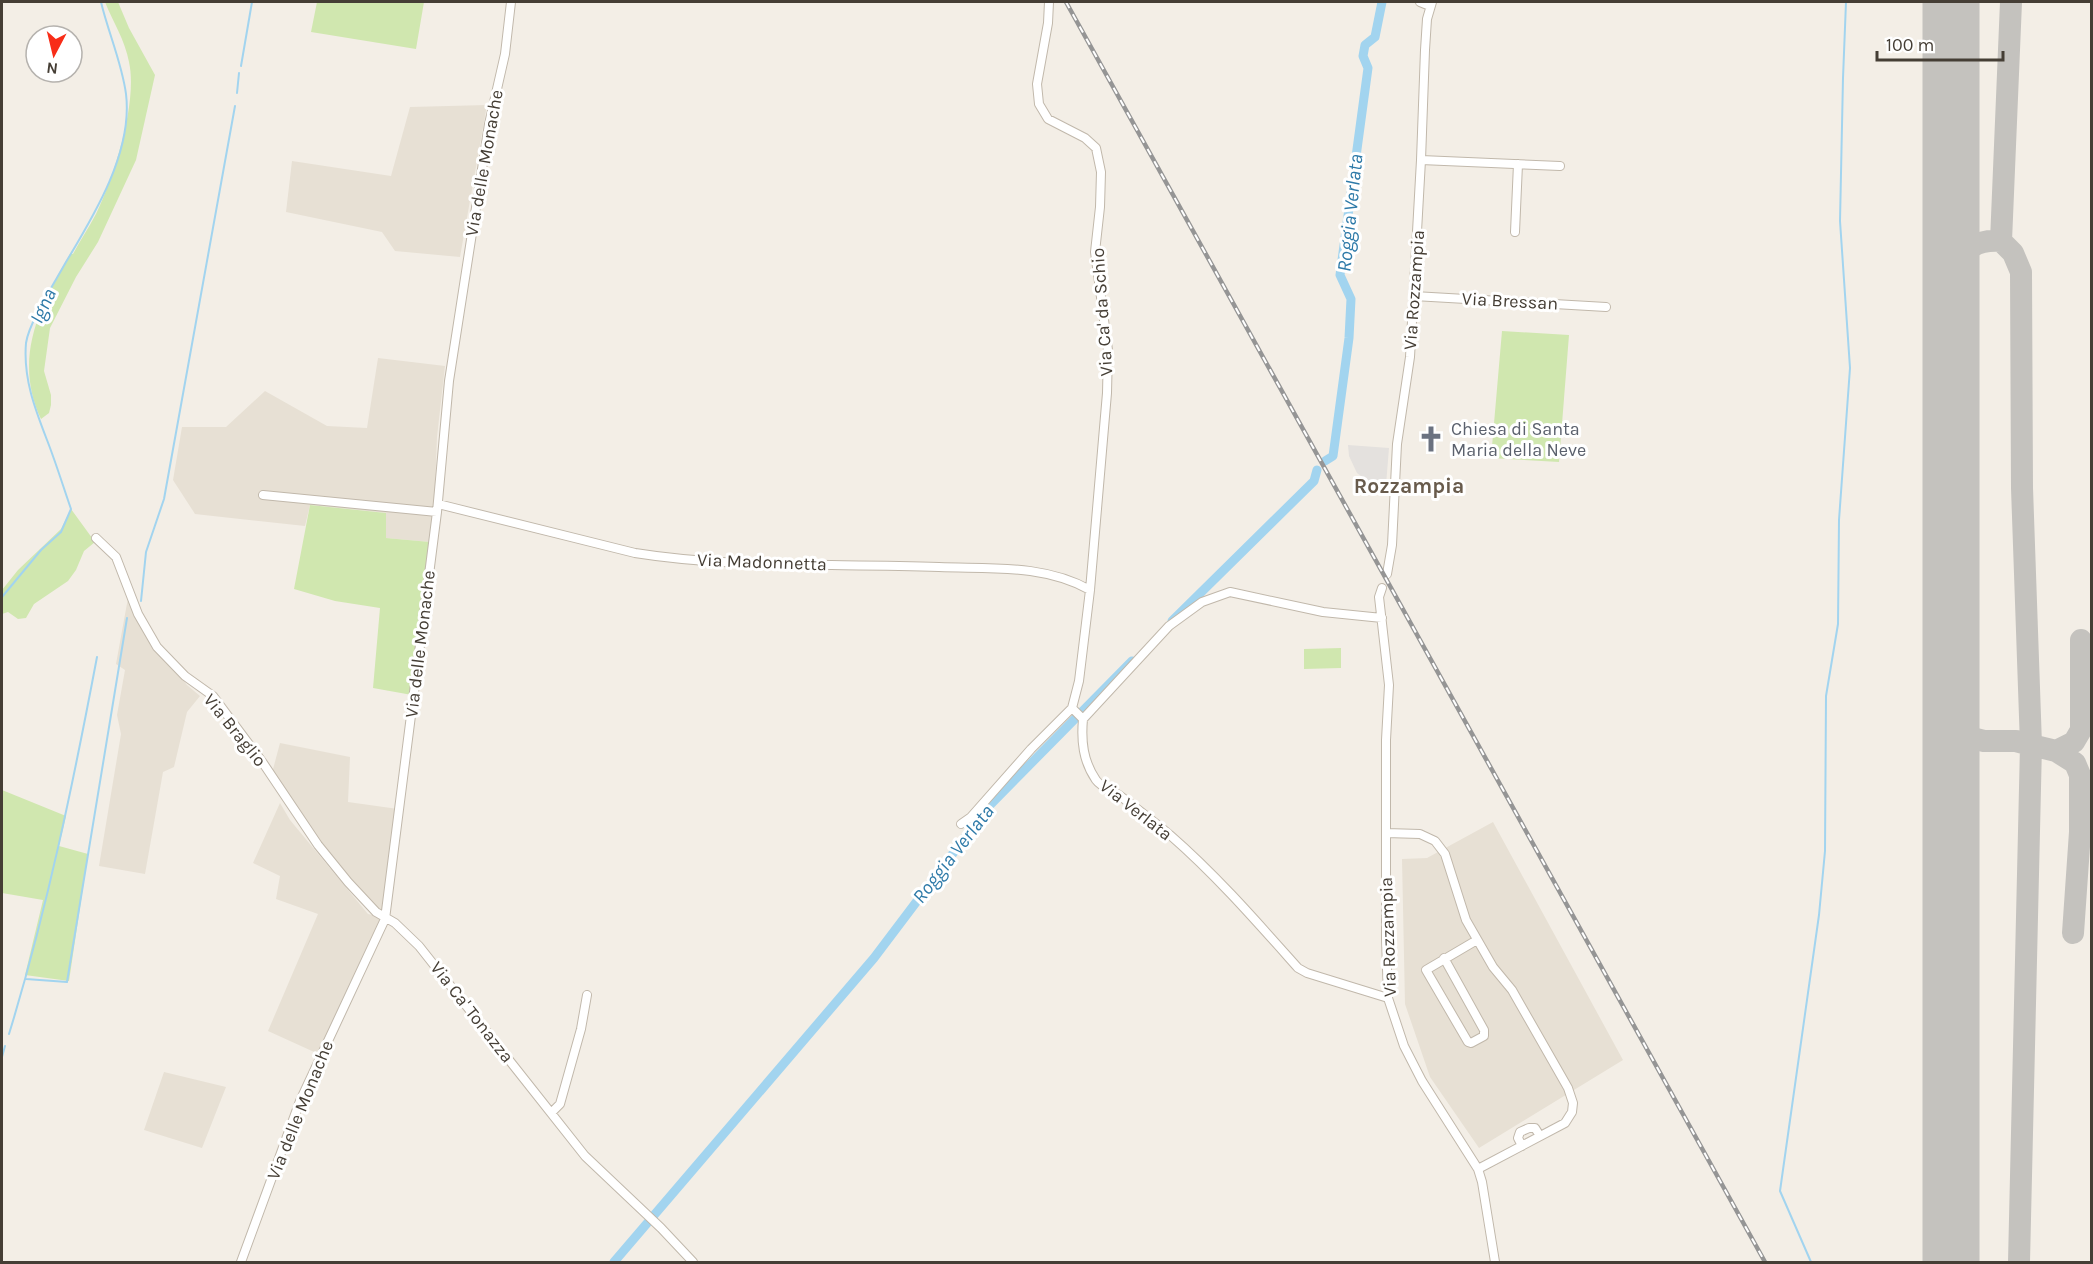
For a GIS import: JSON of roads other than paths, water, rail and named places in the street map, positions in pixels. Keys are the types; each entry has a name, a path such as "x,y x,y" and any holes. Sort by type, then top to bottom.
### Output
{"street":[{"name":"Via delle Monache","path":"241,1263 300,1101 385,919 437,508 449,381 487,134 505,54 512,2"},
{"name":"Via Ca' da Schio","path":"1048,2 1048,23 1036,84 1039,104 1048,119 1085,138 1096,148 1101,172 1095,252 1097,281 1108,350 1107,382 1079,681 1078,714"},
{"path":"1420,2 1431,4"},
{"name":"Via Rozzampia","path":"1387,574 1392,545 1397,444 1410,357 1425,50 1427,20 1431,4"},
{"path":"1421,160 1560,166"},
{"path":"1515,232 1518,164"},
{"name":"Via Bressan","path":"1414,296 1606,307"},
{"path":"263,495 437,508"},
{"name":"Via Madonnetta","path":"437,508 660,557 729,563 1033,571 1072,580 1089,590"},
{"name":"Via Braglio","path":"96,537 116,557 138,614 158,647 185,676 213,696 252,746 318,844 369,904 385,919"},
{"name":"Via Rozzampia","path":"1382,588 1379,597 1389,685 1386,714 1388,998 1404,1046 1422,1081 1478,1169 1495,1263"},
{"path":"961,824 971,817 1031,749 1078,714 1169,626 1202,602 1230,592 1323,612 1382,618"},
{"name":"Via Verlata","path":"1078,714 1083,753 1098,783 1117,794 1200,862 1298,968 1307,973 1388,998"},
{"path":"1386,833 1420,834 1435,841 1445,854 1466,920 1493,967 1512,990 1528,1017 1568,1088 1573,1102 1572,1112 1565,1123 1478,1169"},
{"name":"Via Ca' Tonazza","path":"385,919 395,923 419,946 585,1156 693,1263"},
{"path":"1444,958 1484,1030 1484,1036 1471,1043 1468,1042 1426,970 1444,958 1477,940"},
{"path":"551,1113 560,1104 581,1029 587,995"},
{"path":"1522,1146 1518,1138 1520,1132 1535,1128 1540,1136"}],"waterway":[{"name":"Igna","path":"2,597 41,550 61,532 71,509 31,393 26,369 26,343 37,313 100,203 118,160 124,138 127,116 124,82 101,2"},
{"path":"241,66 252,2"},
{"name":"Roggia Verlata","path":"1325,461 1333,456 1349,338 1351,299 1340,275 1368,68 1363,56 1365,45 1375,37 1382,2"},
{"path":"1811,1262 1780,1191 1819,915 1825,851 1826,696 1838,624 1839,520 1850,368 1840,221 1846,2"},
{"path":"237,93 239,73"},
{"path":"141,601 146,552 164,499 235,106"},
{"name":"Roggia Verlata","path":"1172,621 1314,481 1317,470"},
{"path":"26,979 67,982 127,618"},
{"path":"9,1034 58,847 97,657"},
{"name":"Roggia Verlata","path":"614,1262 874,958 988,807 1132,661"},
{"path":"2,1057 5,1046"}],"railway":[{"path":"1066,2 1765,1262"}],"place":[{"name":"Chiesa di Santa Maria della Neve","path":"1431,439"}],"district":[{"name":"Rozzampia","path":"1409,486"}]}
